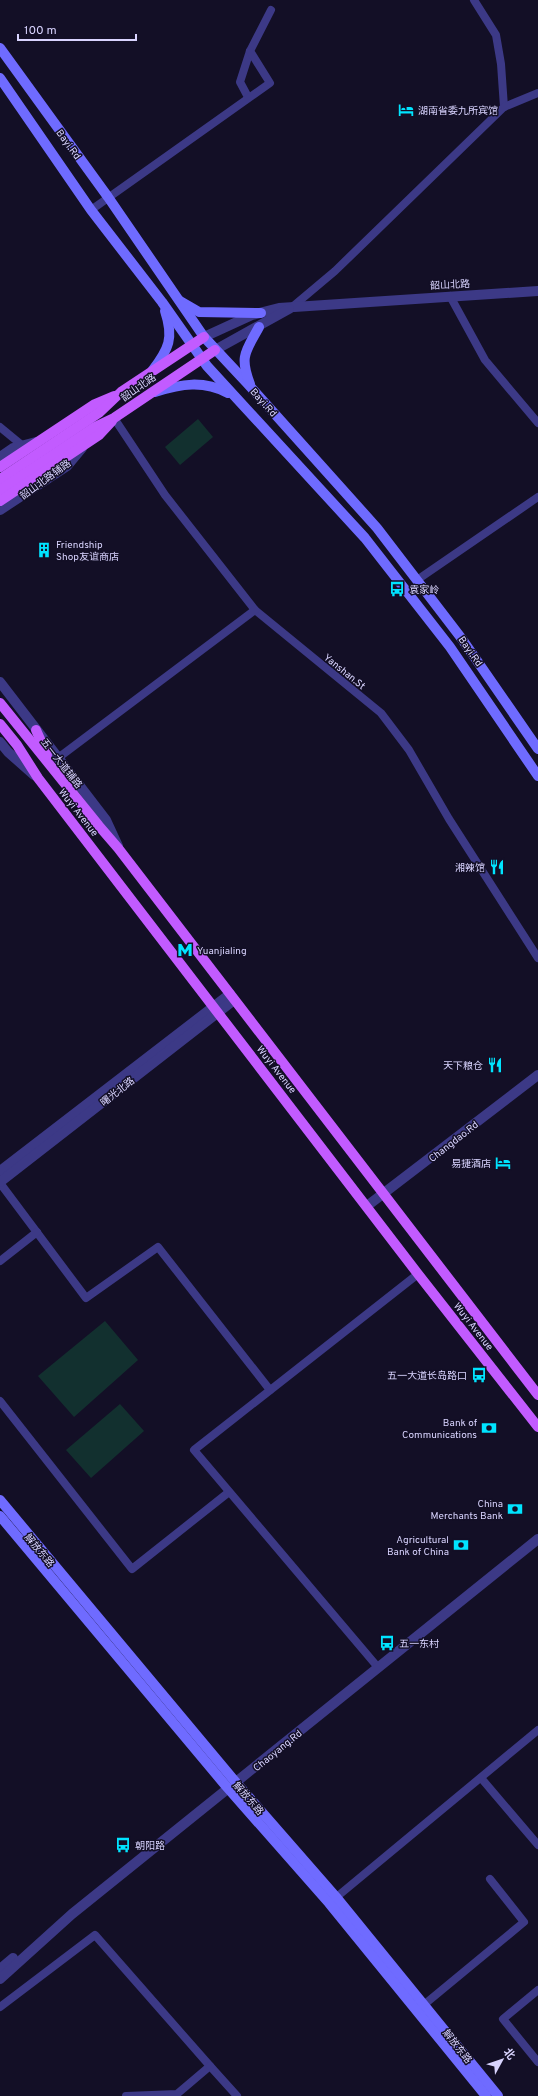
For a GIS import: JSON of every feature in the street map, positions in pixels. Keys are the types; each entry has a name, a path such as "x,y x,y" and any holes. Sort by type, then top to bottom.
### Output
{"main road":[{"name":"Bayi.Rd","path":"0,48 108,198 204,337 251,387 377,528 462,638 538,749"},
{"name":"Bayi.Rd","path":"0,78 91,210 162,302 202,358 236,398 366,538 450,647 538,776"},
{"path":"178,300 199,312 261,313"},
{"path":"151,372 163,356 170,336 162,302"},
{"path":"251,387 244,368 244,359 246,351 259,327"},
{"name":"韶山北路","path":"0,479 100,412 121,392 204,337"},
{"name":"韶山北路","path":"0,490 95,427 114,418 215,350"},
{"path":"148,395 177,386 193,383 212,385 236,398"},
{"path":"0,467 95,404 121,392"},
{"path":"0,501 100,434 114,418"},
{"name":"Wuyi Avenue","path":"0,702 27,736 55,762 99,826 118,848 538,1395"},
{"name":"Wuyi Avenue","path":"0,724 17,745 38,778 418,1274 538,1427"},
{"path":"36,730 55,762"},
{"name":"解放东路","path":"0,1500 231,1784"},
{"name":"解放东路","path":"0,1516 333,1900 421,2007 498,2096"},
{"name":"解放东路","path":"421,2007 486,2096"}],"street":[{"path":"474,0 496,35 501,64 504,107"},
{"path":"248,97 240,82 250,51 271,10"},
{"path":"91,210 248,97 270,83 250,51"},
{"path":"291,308 334,271 504,107 538,93"},
{"name":"韶山北路","path":"204,337 252,315 279,308 450,296 538,292"},
{"path":"450,296 485,360 538,423"},
{"name":"韶山北路","path":"215,350 291,308"},
{"name":"Yanshan.St","path":"114,418 165,495 255,610 381,713 409,750 449,819 538,958"},
{"path":"0,427 23,446"},
{"path":"0,457 13,448 40,441"},
{"name":"韶山北路辅路","path":"0,510 67,466 86,443"},
{"path":"417,580 538,497"},
{"path":"55,762 255,610"},
{"name":"五一大道辅路","path":"0,682 36,730"},
{"path":"0,742 8,752 38,778"},
{"name":"曙光北路","path":"0,1182 232,997"},
{"name":"曙光北路","path":"0,1171 216,1010"},
{"name":"Changdao.Rd","path":"367,1206 538,1075"},
{"path":"0,1182 86,1298 158,1247 270,1390"},
{"path":"0,1261 37,1232"},
{"path":"376,1665 194,1450 418,1274"},
{"path":"0,1401 132,1569 229,1492"},
{"name":"Chaoyang.Rd","path":"0,1979 72,1914 538,1532"},
{"name":"Chaoyang.Rd","path":"0,1969 69,1910 231,1784 538,1540"},
{"path":"333,1900 538,1730"},
{"path":"481,1778 538,1845"},
{"path":"421,2007 524,1922 490,1880"},
{"path":"0,2007 95,1935 237,2096"},
{"path":"538,1990 503,2019 538,2062"},
{"path":"126,2096 177,2094 210,2066"}],"green space":[{"path":"198,419 213,437 180,465 165,447"},
{"path":"105,1321 138,1360 74,1417 38,1376"},
{"path":"120,1404 144,1431 91,1478 66,1450"}],"place":[{"name":"湖南省委九所宾馆","path":"406,110"},
{"name":"Friendship Shop友谊商店","path":"44,550"},
{"name":"袁家岭","path":"397,589"},
{"name":"湘辣馆","path":"497,867"},
{"name":"Yuanjialing","path":"185,950"},
{"name":"天下粮仓","path":"495,1065"},
{"name":"易捷酒店","path":"503,1163"},
{"name":"五一大道长岛路口","path":"479,1375"},
{"name":"Bank of Communications","path":"489,1428"},
{"name":"China Merchants Bank","path":"515,1509"},
{"name":"Agricultural Bank of China","path":"461,1545"},
{"name":"五一东村","path":"387,1643"},
{"name":"朝阳路","path":"123,1845"}]}
